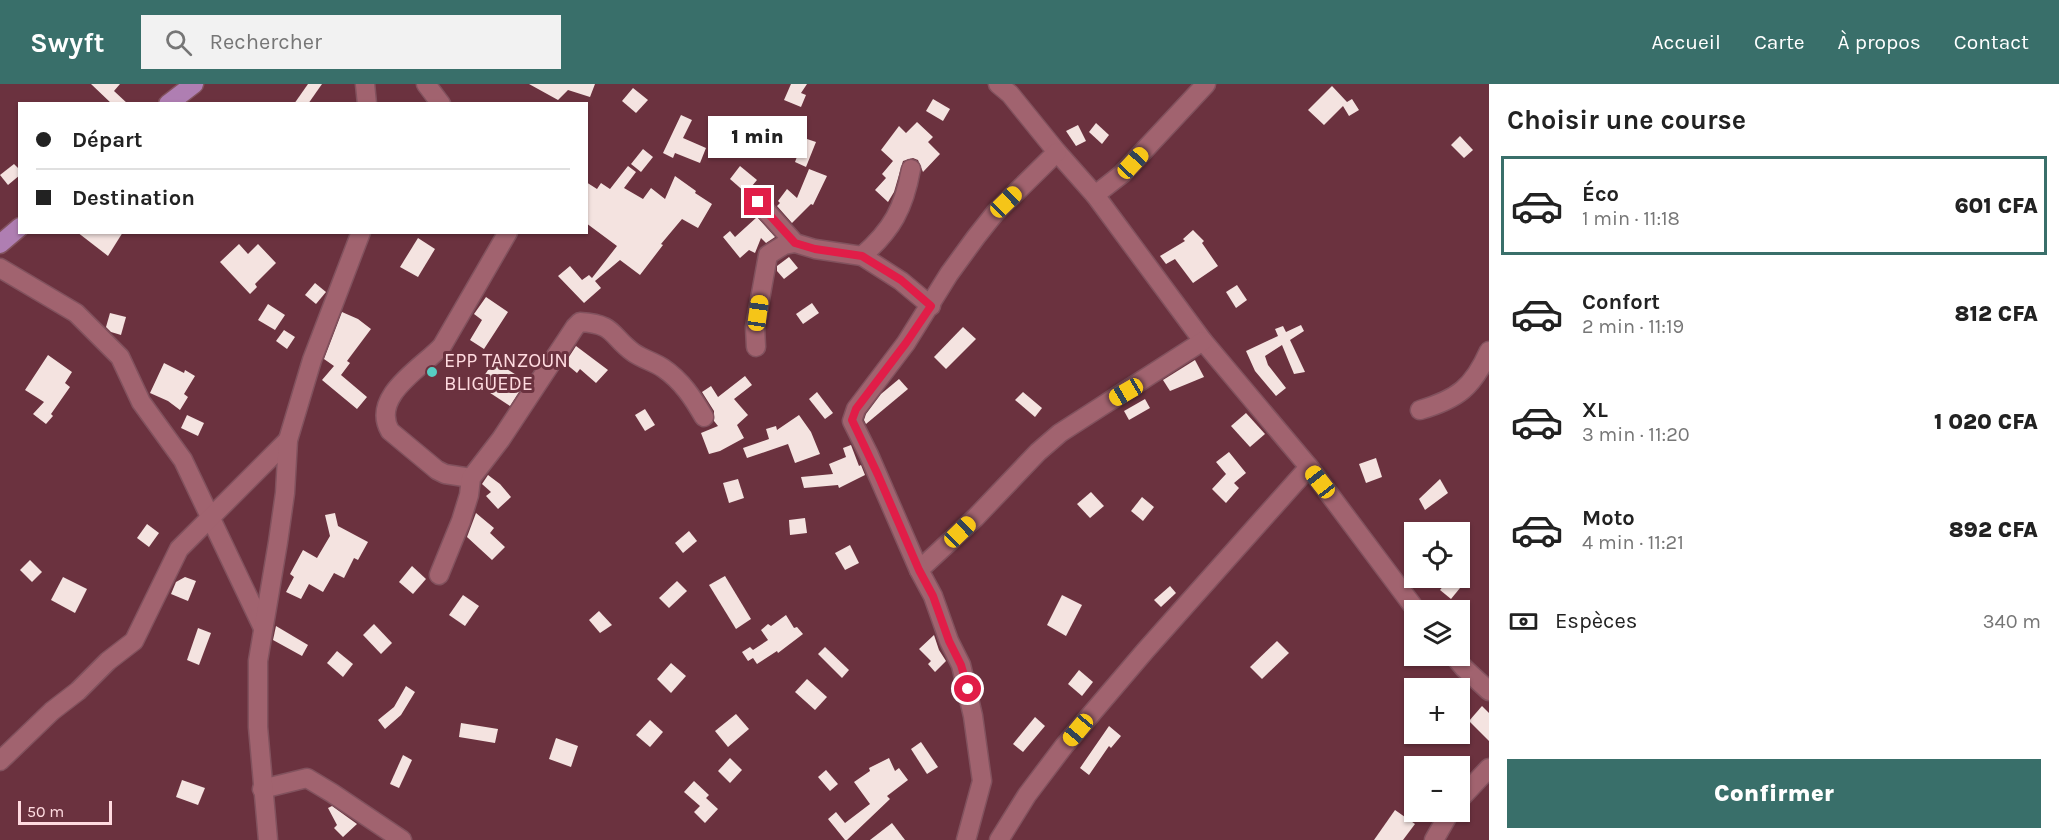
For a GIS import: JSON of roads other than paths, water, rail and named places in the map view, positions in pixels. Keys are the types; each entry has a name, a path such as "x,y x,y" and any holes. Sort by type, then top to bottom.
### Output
{"main road":[{"path":"171,102 194,84"},
{"path":"0,244 18,229"}],"street":[{"path":"365,84 367,102"},
{"path":"426,84 440,102"},
{"path":"998,84 1010,94 1095,195 1203,341 1309,467 1409,600"},
{"path":"1095,195 1122,174 1206,84"},
{"path":"966,840 980,796 982,781 973,716 961,665 949,641 933,596 919,570 852,420 856,409 906,343 963,254 995,213 1057,152"},
{"path":"862,256 873,247 898,214 907,192 911,169"},
{"path":"758,202 795,243"},
{"path":"268,840 258,727 258,661 280,532 288,440 312,360 360,234"},
{"path":"471,478 445,474 437,470 390,431 386,424 386,413 399,384 442,346 507,234"},
{"path":"756,347 755,327 768,255 784,245 795,243 815,249 862,256 901,280 931,306"},
{"path":"0,268 67,307 120,357 141,402 183,460 263,628"},
{"path":"439,575 461,521 469,495 471,478 501,439 579,322 604,326 614,332 635,353 663,368 689,392 704,417"},
{"path":"919,570 1060,433 1203,341"},
{"path":"1420,410 1443,404 1467,388 1489,351"},
{"path":"0,761 52,711 134,641 179,549 288,440"},
{"path":"999,840 1027,795 1064,746 1145,651 1309,467"},
{"path":"1462,666 1489,691"},
{"path":"1470,788 1489,768"},
{"path":"262,789 307,778 402,840"},
{"path":"1434,840 1444,822"}],"place":[{"name":"EPP TANZOUN BLIGUEDE","path":"432,372"}]}
